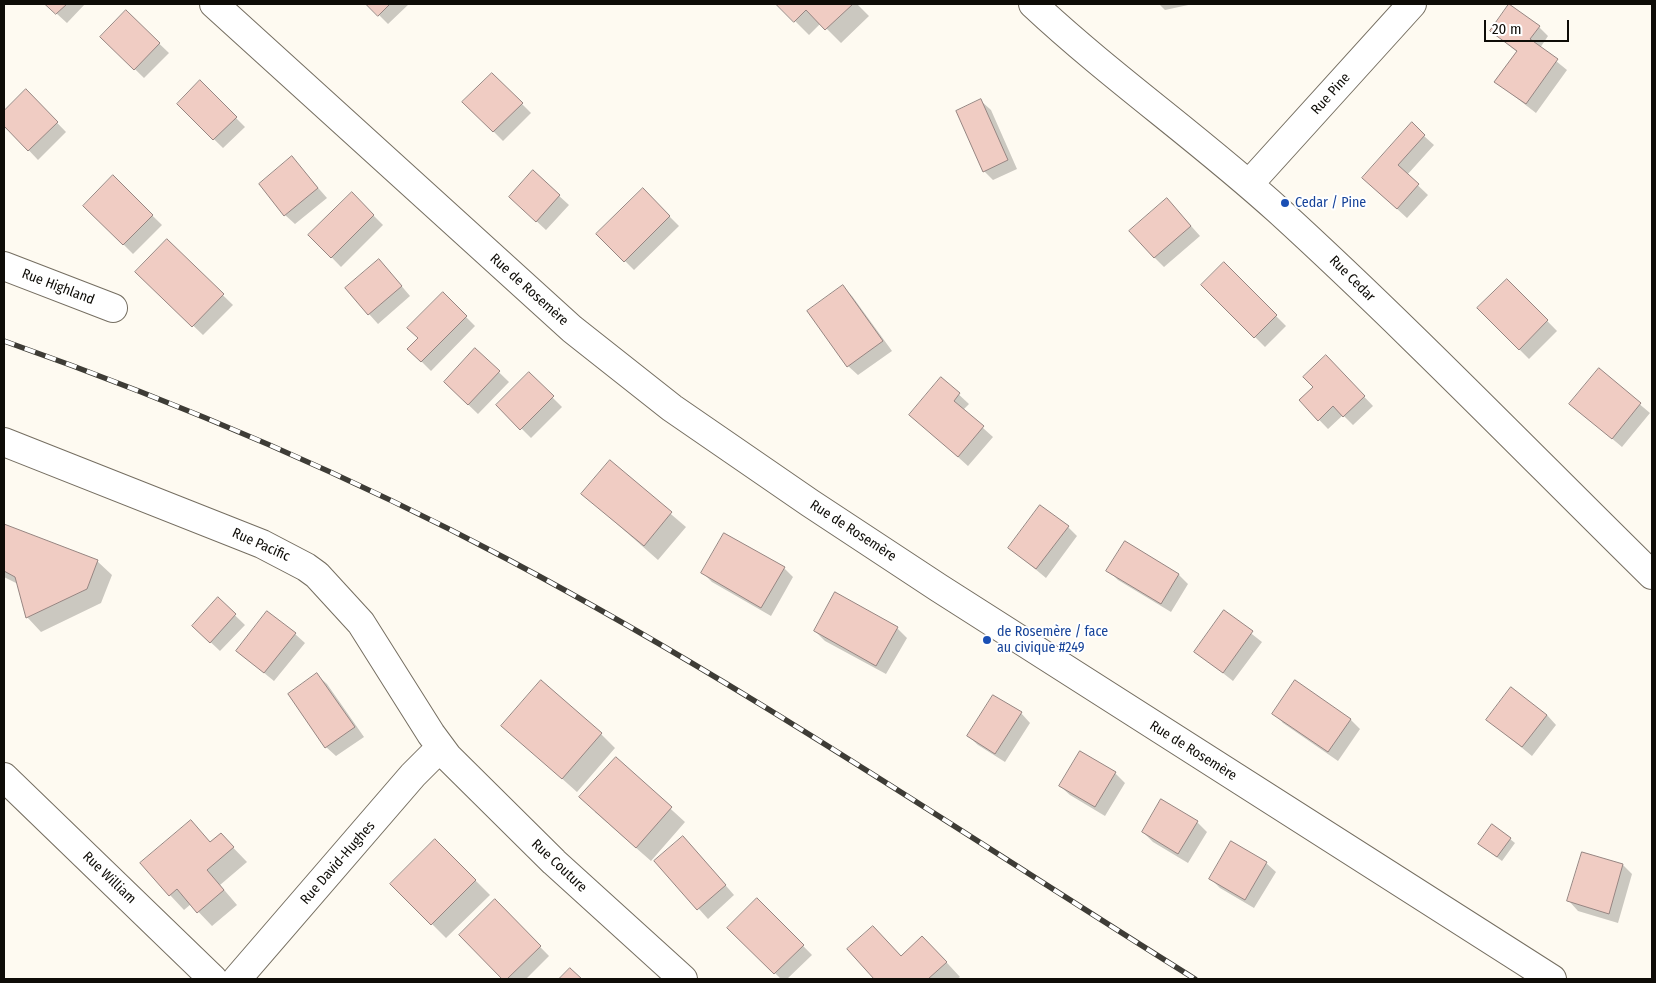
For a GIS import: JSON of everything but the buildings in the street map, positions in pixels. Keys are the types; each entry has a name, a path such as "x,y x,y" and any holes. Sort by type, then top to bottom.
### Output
{"street":[{"name":"Rue de Rosemère","path":"214,4 572,329 672,408 733,451 939,588 1552,979"},
{"name":"Rue Cedar","path":"1033,4 1102,65 1248,184 1333,260 1652,575"},
{"name":"Rue Pine","path":"1248,184 1412,4"},
{"name":"Rue Highland","path":"4,266 113,308"},
{"name":"Rue Pacific","path":"4,442 262,544 306,567 330,587 361,623 440,748"},
{"name":"Rue David-Hughes","path":"237,979 413,775 440,748"},
{"name":"Rue Couture","path":"440,748 554,862 683,979"},
{"name":"Rue William","path":"4,778 213,979"}],"railway":[{"path":"4,341 69,364 261,441 386,498 509,560 597,608 770,710 1195,979"}],"place":[{"name":"Cedar / Pine","path":"1285,203"},
{"name":"de Rosemère / face au civique #249","path":"987,640"}]}
